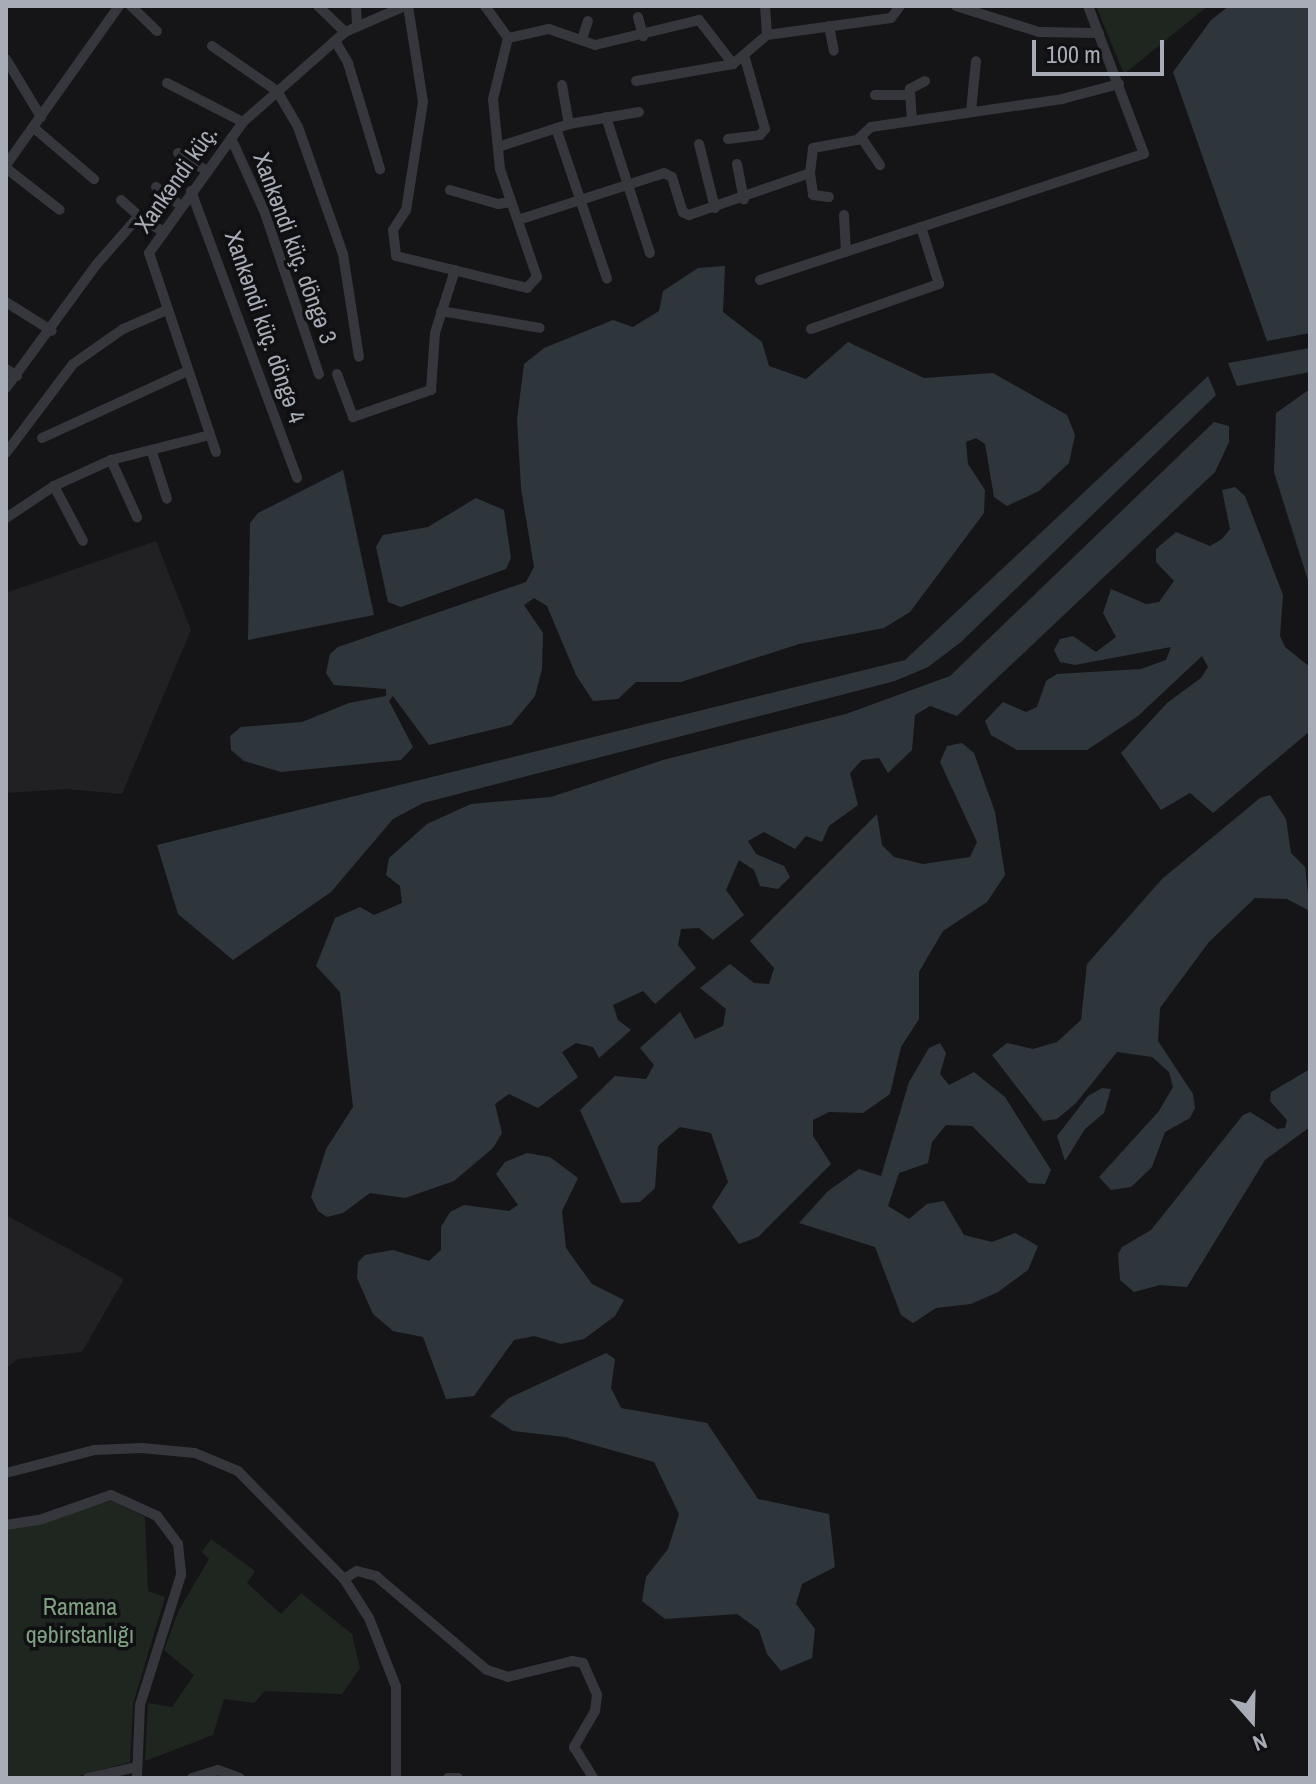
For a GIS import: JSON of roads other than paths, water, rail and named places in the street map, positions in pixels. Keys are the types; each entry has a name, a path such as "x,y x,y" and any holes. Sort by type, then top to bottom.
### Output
{"street":[{"path":"60,210 6,166 119,6"},
{"path":"131,6 157,31"},
{"path":"318,6 345,32"},
{"path":"356,6 357,25"},
{"path":"406,6 423,102 415,172 406,210 393,230 394,250 400,261 532,287 537,277 511,202 498,147 493,91 508,38"},
{"name":"Xankəndi küç.","path":"216,452 147,260 180,205 243,122 345,32 392,8 406,6"},
{"path":"485,6 508,38"},
{"path":"765,6 767,35"},
{"path":"636,81 733,64 767,35 891,18 900,6"},
{"path":"956,6 975,9 1052,34 1099,33"},
{"path":"760,280 1144,154 1088,6"},
{"path":"638,17 643,36"},
{"path":"582,39 588,21"},
{"path":"508,38 542,28 604,45 704,21 733,64"},
{"path":"829,26 834,51"},
{"path":"335,41 348,63 380,169"},
{"path":"212,46 277,91 298,127 325,194 343,254 359,357"},
{"path":"728,139 760,135 765,129 744,55"},
{"path":"6,59 41,117"},
{"path":"971,111 976,61"},
{"path":"912,120 912,86 925,81"},
{"path":"167,83 243,122"},
{"path":"829,197 813,195 810,173 813,148 861,137 871,127 1062,99 1119,84"},
{"path":"562,85 569,124"},
{"path":"875,95 910,95"},
{"path":"498,147 569,124 639,112"},
{"path":"606,117 650,253"},
{"path":"34,128 94,179"},
{"path":"556,128 607,279"},
{"path":"861,137 880,165"},
{"name":"Xankəndi küç. döngə 3","path":"231,138 265,213 319,374"},
{"path":"699,144 715,208"},
{"path":"178,153 207,171"},
{"path":"737,164 744,199"},
{"path":"518,220 668,173 685,214 744,199 810,173"},
{"path":"156,187 180,205"},
{"path":"450,190 498,204 511,202"},
{"name":"Xankəndi küç. döngə 4","path":"191,191 297,478"},
{"path":"121,200 162,231"},
{"path":"844,215 846,252"},
{"path":"6,388 52,331 96,265 139,216"},
{"path":"811,329 939,284 921,227"},
{"path":"337,374 353,417 431,390 432,349 455,270"},
{"path":"6,302 52,331"},
{"path":"6,453 73,364 123,329 167,310"},
{"path":"441,311 540,328"},
{"path":"6,369 17,376"},
{"path":"42,438 188,371"},
{"path":"6,518 54,486 111,460 210,435"},
{"path":"152,452 167,499"},
{"path":"111,460 137,517"},
{"path":"54,486 83,541"},
{"path":"6,1473 111,1448 195,1453 238,1471 258,1487 344,1579 369,1618 392,1670 396,1778"},
{"path":"6,1525 42,1519 111,1495 157,1516 173,1535 181,1553 181,1575 143,1689 137,1772 88,1778"},
{"path":"344,1579 357,1571 376,1576 487,1670 508,1677 572,1661 583,1663 597,1695 595,1711 574,1747 593,1778"},
{"path":"192,1778 218,1770 240,1778"},
{"path":"448,1778 458,1778"}],"park label":[{"name":"Ramana qəbirstanlığı","path":"80,1621"}]}
